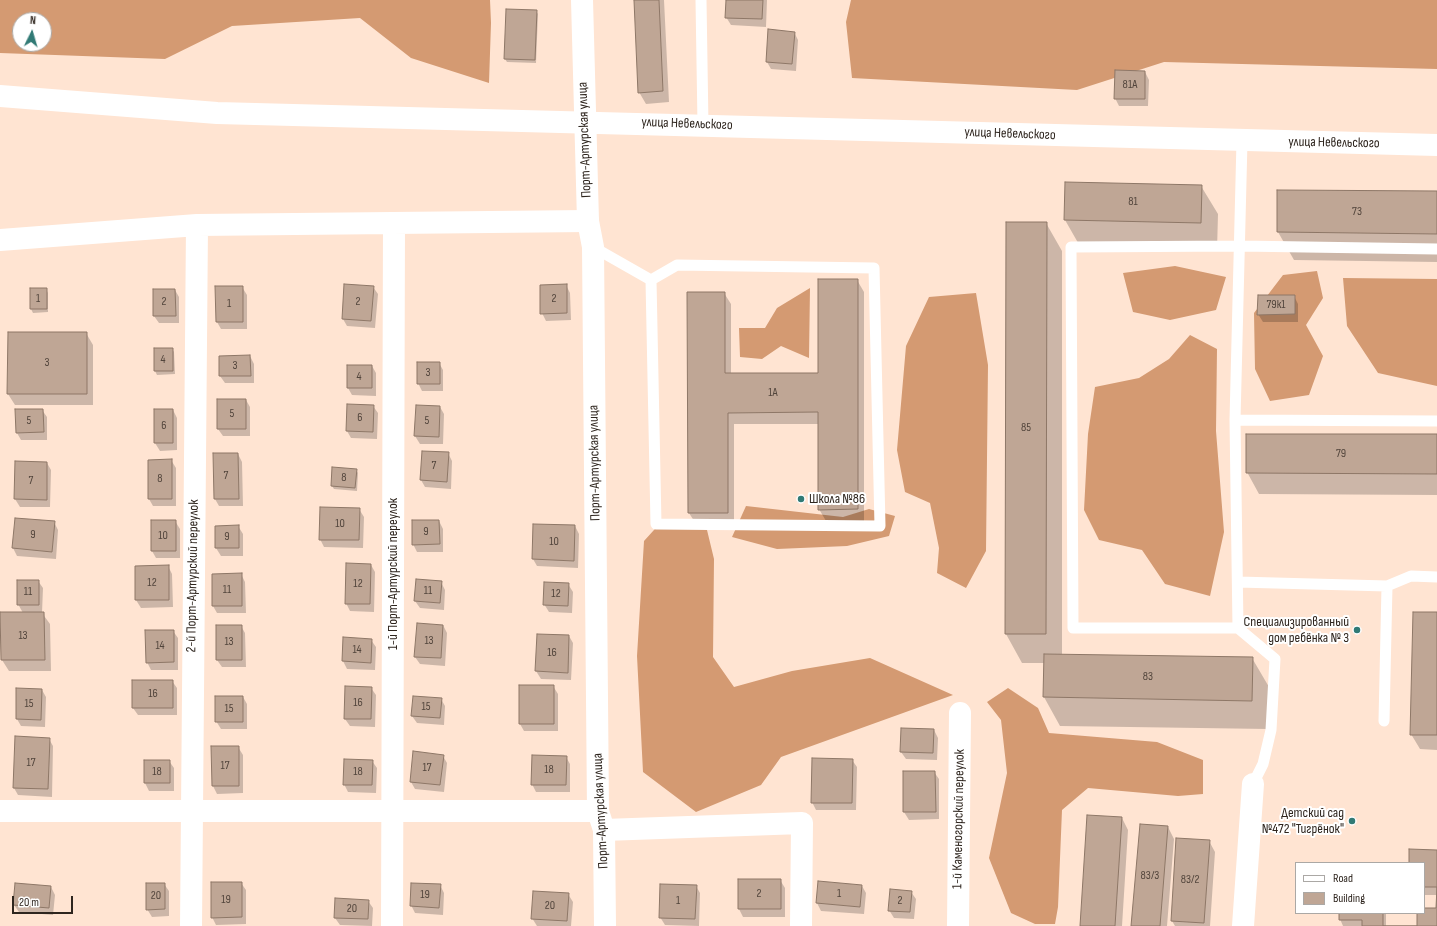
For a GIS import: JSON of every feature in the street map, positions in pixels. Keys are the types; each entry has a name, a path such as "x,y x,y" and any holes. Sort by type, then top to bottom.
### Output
{"street":[{"name":"Порт-Артурская улица","path":"582,0 584,121 588,221 593,247 601,821 605,926"},
{"name":"улица Невельского","path":"0,96 217,113 584,121 1242,141 1437,145"},
{"path":"0,240 197,226 588,221"},
{"name":"1-й Порт-Артурский переулок","path":"392,926 394,223"},
{"name":"2-й Порт-Артурский переулок","path":"191,926 197,226"},
{"name":"1-й Каменогорский переулок","path":"958,926 960,713"},
{"path":"1242,926 1253,784"},
{"path":"0,811 392,811 601,821 802,823 801,926"}],"lane":[{"path":"701,0 703,125"},
{"path":"1238,628 1235,420 1242,141"},
{"path":"1253,784 1263,764 1271,730 1275,659 1238,628 1073,628 1071,247 1240,246 1437,249"},
{"path":"593,247 651,280"},
{"path":"677,265 874,268 880,526 656,524 651,280 677,265"},
{"path":"1235,420 1437,422"},
{"path":"1238,582 1387,586 1411,576 1437,577"},
{"path":"1384,721 1387,586"}],"shaded area":[{"path":"0,0 490,0 491,23 489,83 411,58 360,18 232,26 165,59 0,53"},
{"path":"851,0 1437,0 1437,69 1164,62 1077,90 852,78 846,22"},
{"path":"1175,266 1226,277 1216,310 1170,320 1133,312 1123,273"},
{"path":"1317,271 1323,298 1306,325 1323,356 1309,395 1270,401 1255,369 1254,313 1283,275"},
{"path":"1343,278 1437,279 1437,386 1378,373 1347,326"},
{"path":"810,288 809,358 781,346 762,359 740,357 739,328 765,328 777,308"},
{"path":"976,293 988,365 986,551 966,588 937,573 939,548 930,503 905,492 897,450 906,346 929,297"},
{"path":"1190,335 1217,349 1216,431 1224,532 1210,596 1165,584 1142,550 1099,540 1084,510 1088,434 1095,387 1139,378 1169,359"},
{"path":"746,506 843,517 869,509 895,516 889,536 847,546 777,549 732,537"},
{"path":"663,520 707,530 714,559 713,657 734,687 792,671 870,658 953,695 781,757 761,785 696,812 643,772 637,656 644,541"},
{"path":"1008,688 1038,708 1049,733 1157,742 1203,760 1203,794 1178,796 1088,788 1062,810 1058,907 1055,924 1035,924 1011,913 989,858 1007,773 1001,720 987,702"}],"building":[{"path":"634,0 659,0 663,91 638,93"},
{"path":"726,0 763,0 762,19 725,18"},
{"path":"506,9 537,10 535,60 504,59"},
{"path":"768,29 795,32 792,64 766,62"},
{"path":"1115,70 1145,71 1145,99 1114,99"},
{"path":"1065,182 1202,185 1201,223 1064,220"},
{"path":"1277,190 1437,191 1437,234 1277,232"},
{"path":"1006,222 1047,222 1046,634 1005,634"},
{"path":"818,279 858,279 858,509 818,510 818,412 728,413 728,513 688,513 687,292 725,292 725,373 818,373"},
{"path":"344,284 374,286 371,321 342,319"},
{"path":"567,284 567,313 540,314 540,285"},
{"path":"215,286 243,286 243,322 216,322"},
{"path":"30,288 47,288 47,309 30,309"},
{"path":"153,289 175,289 176,316 153,316"},
{"path":"1258,295 1295,295 1295,314 1257,315"},
{"path":"8,332 87,332 87,394 7,394"},
{"path":"154,348 173,348 173,371 154,371"},
{"path":"250,355 251,376 219,376 219,356"},
{"path":"417,362 440,362 440,384 417,384"},
{"path":"347,365 372,365 372,388 347,388"},
{"path":"217,399 246,399 246,429 217,429"},
{"path":"347,404 374,405 373,432 346,431"},
{"path":"416,405 440,406 439,437 414,436"},
{"path":"15,409 43,409 44,432 16,433"},
{"path":"154,409 173,409 173,443 154,443"},
{"path":"1246,434 1437,434 1437,474 1246,473"},
{"path":"422,451 449,452 447,482 420,480"},
{"path":"213,453 238,453 239,499 214,499"},
{"path":"172,459 172,499 148,499 148,460"},
{"path":"15,461 47,462 47,500 14,499"},
{"path":"332,467 357,469 355,488 331,486"},
{"path":"320,507 360,508 359,540 319,540"},
{"path":"15,518 55,521 52,552 12,548"},
{"path":"151,520 176,520 176,551 151,551"},
{"path":"412,520 439,520 440,544 412,545"},
{"path":"533,524 575,525 574,561 532,559"},
{"path":"239,525 239,548 215,548 215,526"},
{"path":"346,563 371,564 370,604 345,604"},
{"path":"169,565 169,600 135,600 135,566"},
{"path":"242,573 242,606 212,606 212,574"},
{"path":"416,579 442,581 440,603 414,601"},
{"path":"17,580 39,580 39,605 17,605"},
{"path":"544,582 569,583 568,606 543,605"},
{"path":"0,612 44,612 45,660 1,660"},
{"path":"1413,612 1437,612 1437,735 1410,735"},
{"path":"417,623 443,625 441,658 414,657"},
{"path":"216,625 242,625 242,660 216,660"},
{"path":"145,630 174,630 174,662 146,663"},
{"path":"537,634 569,635 568,673 535,671"},
{"path":"343,637 372,639 371,663 342,661"},
{"path":"1044,654 1253,657 1252,701 1043,697"},
{"path":"132,680 173,680 173,708 132,708"},
{"path":"519,685 554,685 554,724 519,724"},
{"path":"345,686 372,687 371,719 344,719"},
{"path":"16,688 42,689 41,720 16,719"},
{"path":"215,696 243,696 243,722 215,722"},
{"path":"413,696 442,698 440,718 411,716"},
{"path":"901,728 934,729 933,753 900,752"},
{"path":"15,736 50,738 48,789 13,788"},
{"path":"211,746 239,746 239,786 212,786"},
{"path":"413,751 444,755 440,785 410,782"},
{"path":"532,755 567,756 566,785 531,785"},
{"path":"812,758 853,759 852,803 811,803"},
{"path":"344,759 373,760 372,785 343,785"},
{"path":"144,760 170,760 170,783 144,783"},
{"path":"903,771 935,771 936,812 903,812"},
{"path":"1087,815 1122,817 1115,926 1080,926"},
{"path":"1140,824 1168,826 1160,926 1131,926"},
{"path":"1176,838 1210,840 1204,923 1171,921"},
{"path":"1409,849 1437,850 1437,887 1425,887 1425,862 1409,862"},
{"path":"738,879 781,879 781,909 738,909"},
{"path":"818,881 862,885 860,907 816,903"},
{"path":"211,882 242,882 242,917 211,918"},
{"path":"15,883 51,886 49,908 13,905"},
{"path":"146,883 165,883 165,909 146,910"},
{"path":"411,883 441,884 439,908 410,906"},
{"path":"660,884 697,885 695,919 659,918"},
{"path":"1437,887 1437,926 1417,926 1417,914 1425,914 1425,908 1436,908"},
{"path":"890,889 912,891 910,912 888,911"},
{"path":"533,891 569,893 567,921 531,919"},
{"path":"335,898 369,900 368,919 334,918"},
{"path":"1339,914 1383,914 1383,926 1362,926 1362,920 1339,920"}],"place":[{"name":"Школа №86","path":"801,499"},
{"name":"Специализированный дом ребёнка № 3","path":"1357,630"},
{"name":"Детский сад №472 \"Тигрёнок\"","path":"1352,821"}]}
